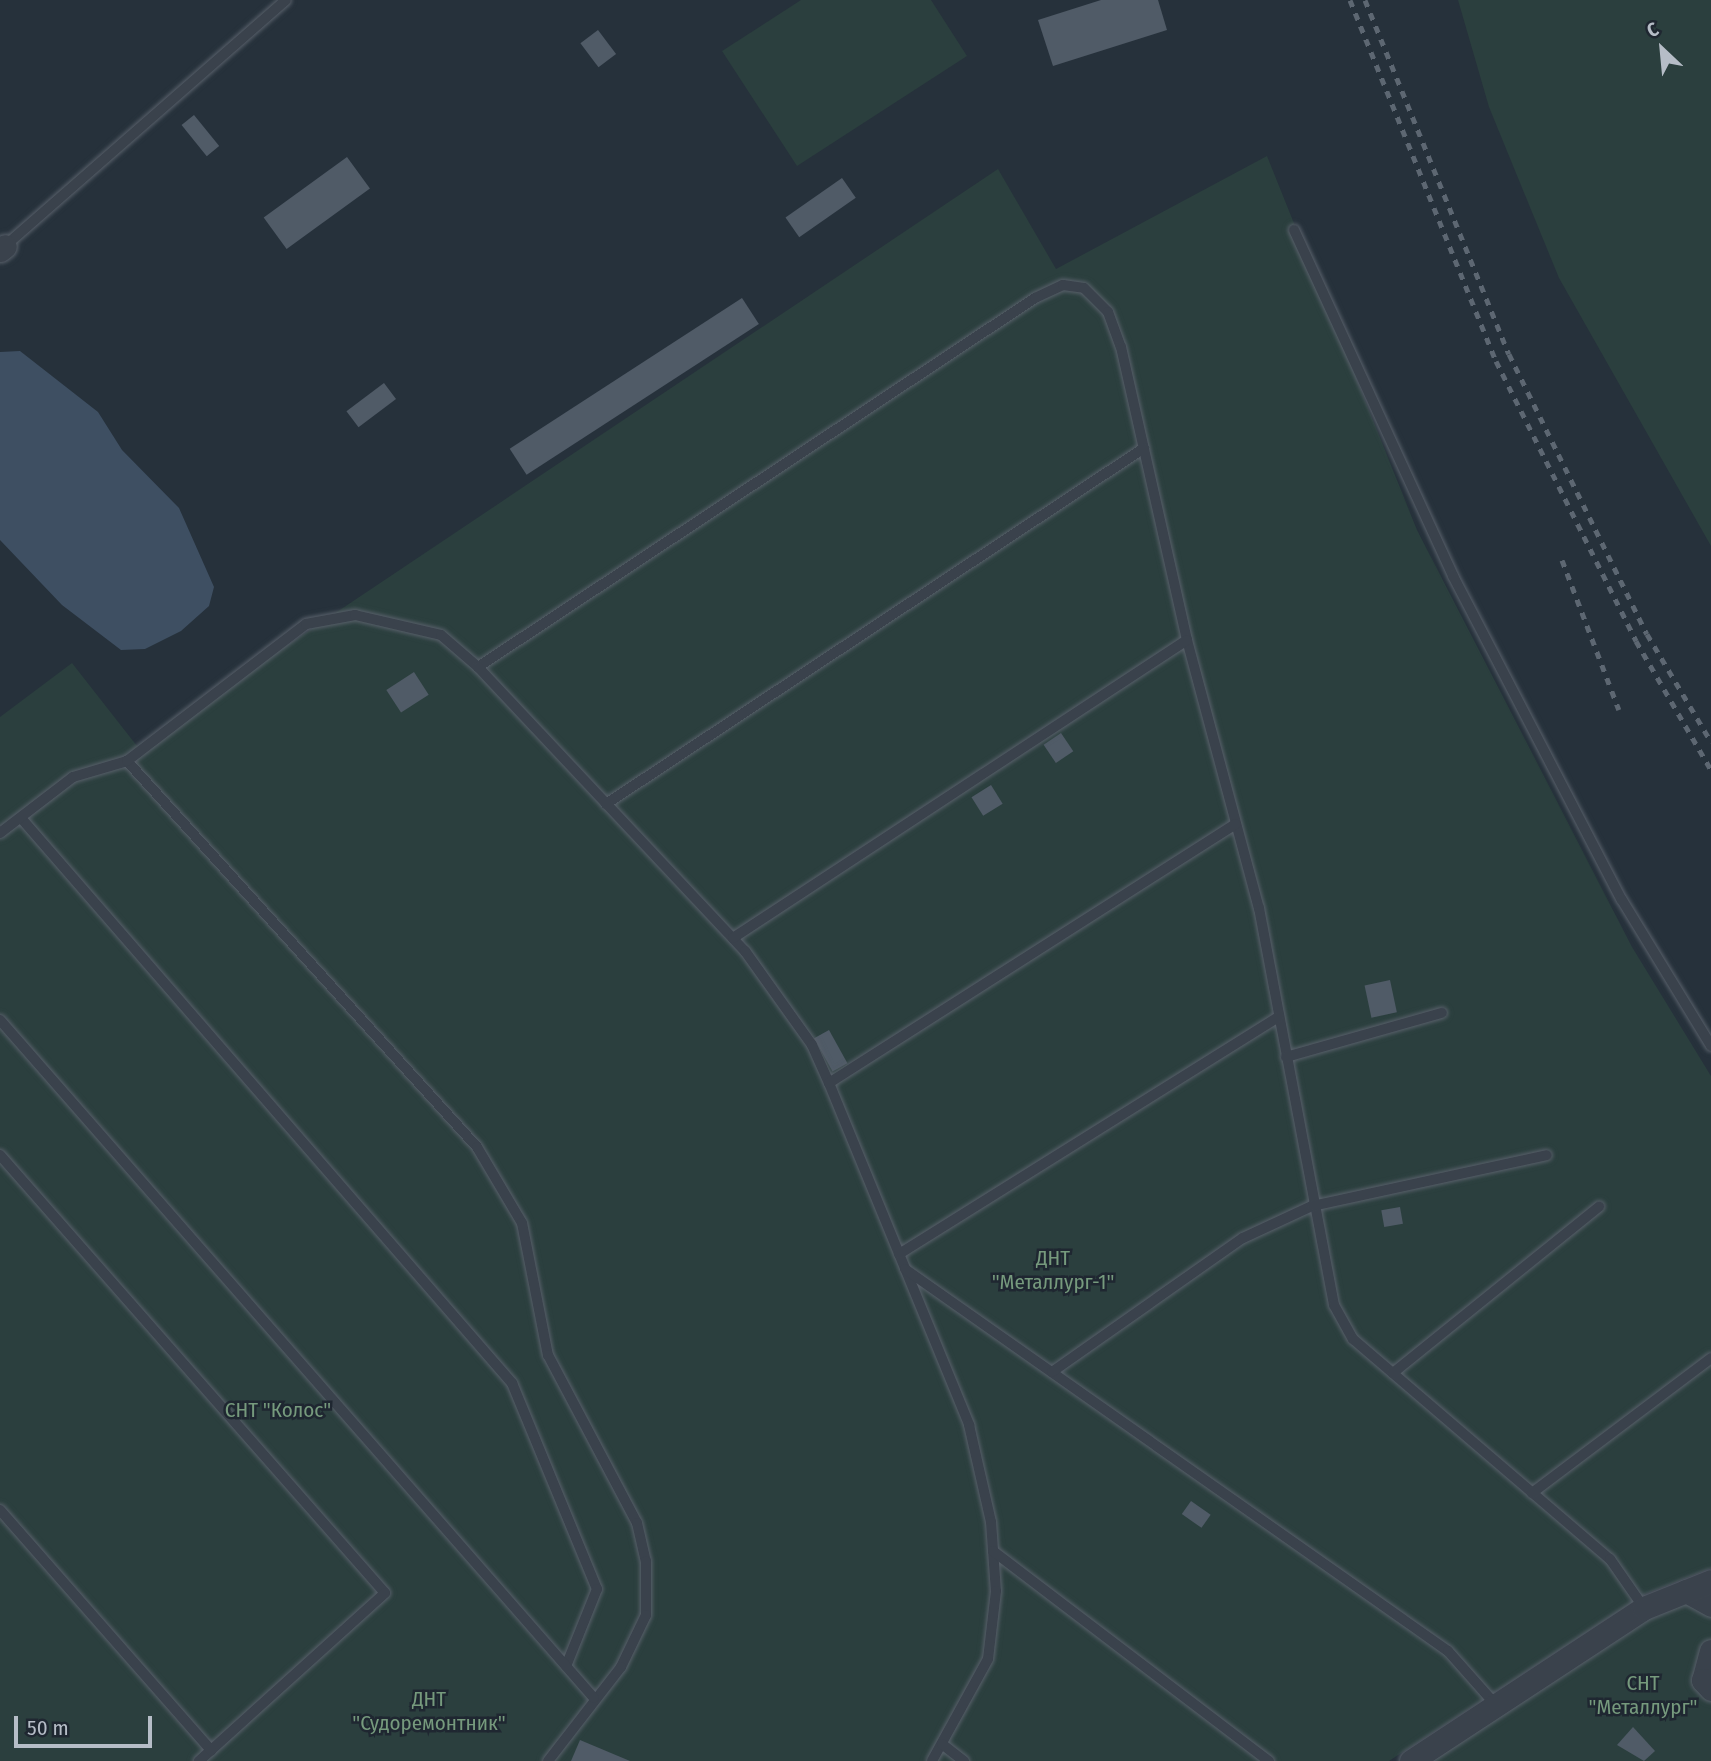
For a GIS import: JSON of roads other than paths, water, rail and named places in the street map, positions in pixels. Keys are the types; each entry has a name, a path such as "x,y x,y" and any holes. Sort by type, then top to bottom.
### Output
{"street":[{"path":"1410,1761 1644,1608 1711,1581"},
{"path":"1686,1591 1711,1605"},
{"path":"1711,1651 1703,1680 1711,1689"}],"lane":[{"path":"2,248 286,0"},
{"path":"1294,230 1453,576 1622,900 1711,1046"},
{"path":"478,667 1035,298 1063,285 1084,288 1108,312 1144,448 1187,640 1236,824 1279,1017 1312,1206 1334,1306 1353,1339 1610,1559 1644,1608"},
{"path":"606,804 1144,448"},
{"path":"0,833 73,777 127,761 306,624 355,615 441,635 478,667 733,939 812,1045 829,1083 969,1425 993,1550 988,1659 932,1761"},
{"path":"733,939 1187,640"},
{"path":"127,761 502,1180 522,1223 548,1354 636,1523 646,1562 646,1615 621,1667 594,1698 548,1761"},
{"path":"21,818 512,1383 597,1589 566,1666"},
{"path":"829,1083 1236,824"},
{"path":"1286,1057 1441,1013"},
{"path":"899,1254 1279,1017"},
{"path":"0,1020 594,1698"},
{"path":"0,1155 385,1593 199,1761"},
{"path":"1052,1372 1243,1238 1312,1206 1547,1155"},
{"path":"1393,1373 1599,1207"},
{"path":"905,1269 1448,1651 1496,1704"},
{"path":"1532,1493 1711,1358"},
{"path":"0,1510 211,1750"},
{"path":"993,1550 1269,1761"},
{"path":"942,1744 964,1761"}],"water":[{"path":"20,351 98,412 122,450 179,508 214,587 209,606 181,631 145,649 121,650 62,605 0,540 0,352"}],"railway":[{"path":"1350,0 1496,361 1636,641 1711,770"},
{"path":"1365,0 1509,354 1647,634 1711,742"},
{"path":"1562,560 1619,710"}],"park label":[{"name":"ДНТ \"Металлург-1\"","path":"1053,1270"},
{"name":"СНТ \"Колос\"","path":"278,1410"},
{"name":"СНТ \"Металлург\"","path":"1643,1695"},
{"name":"ДНТ \"Судоремонтник\"","path":"429,1711"}]}
